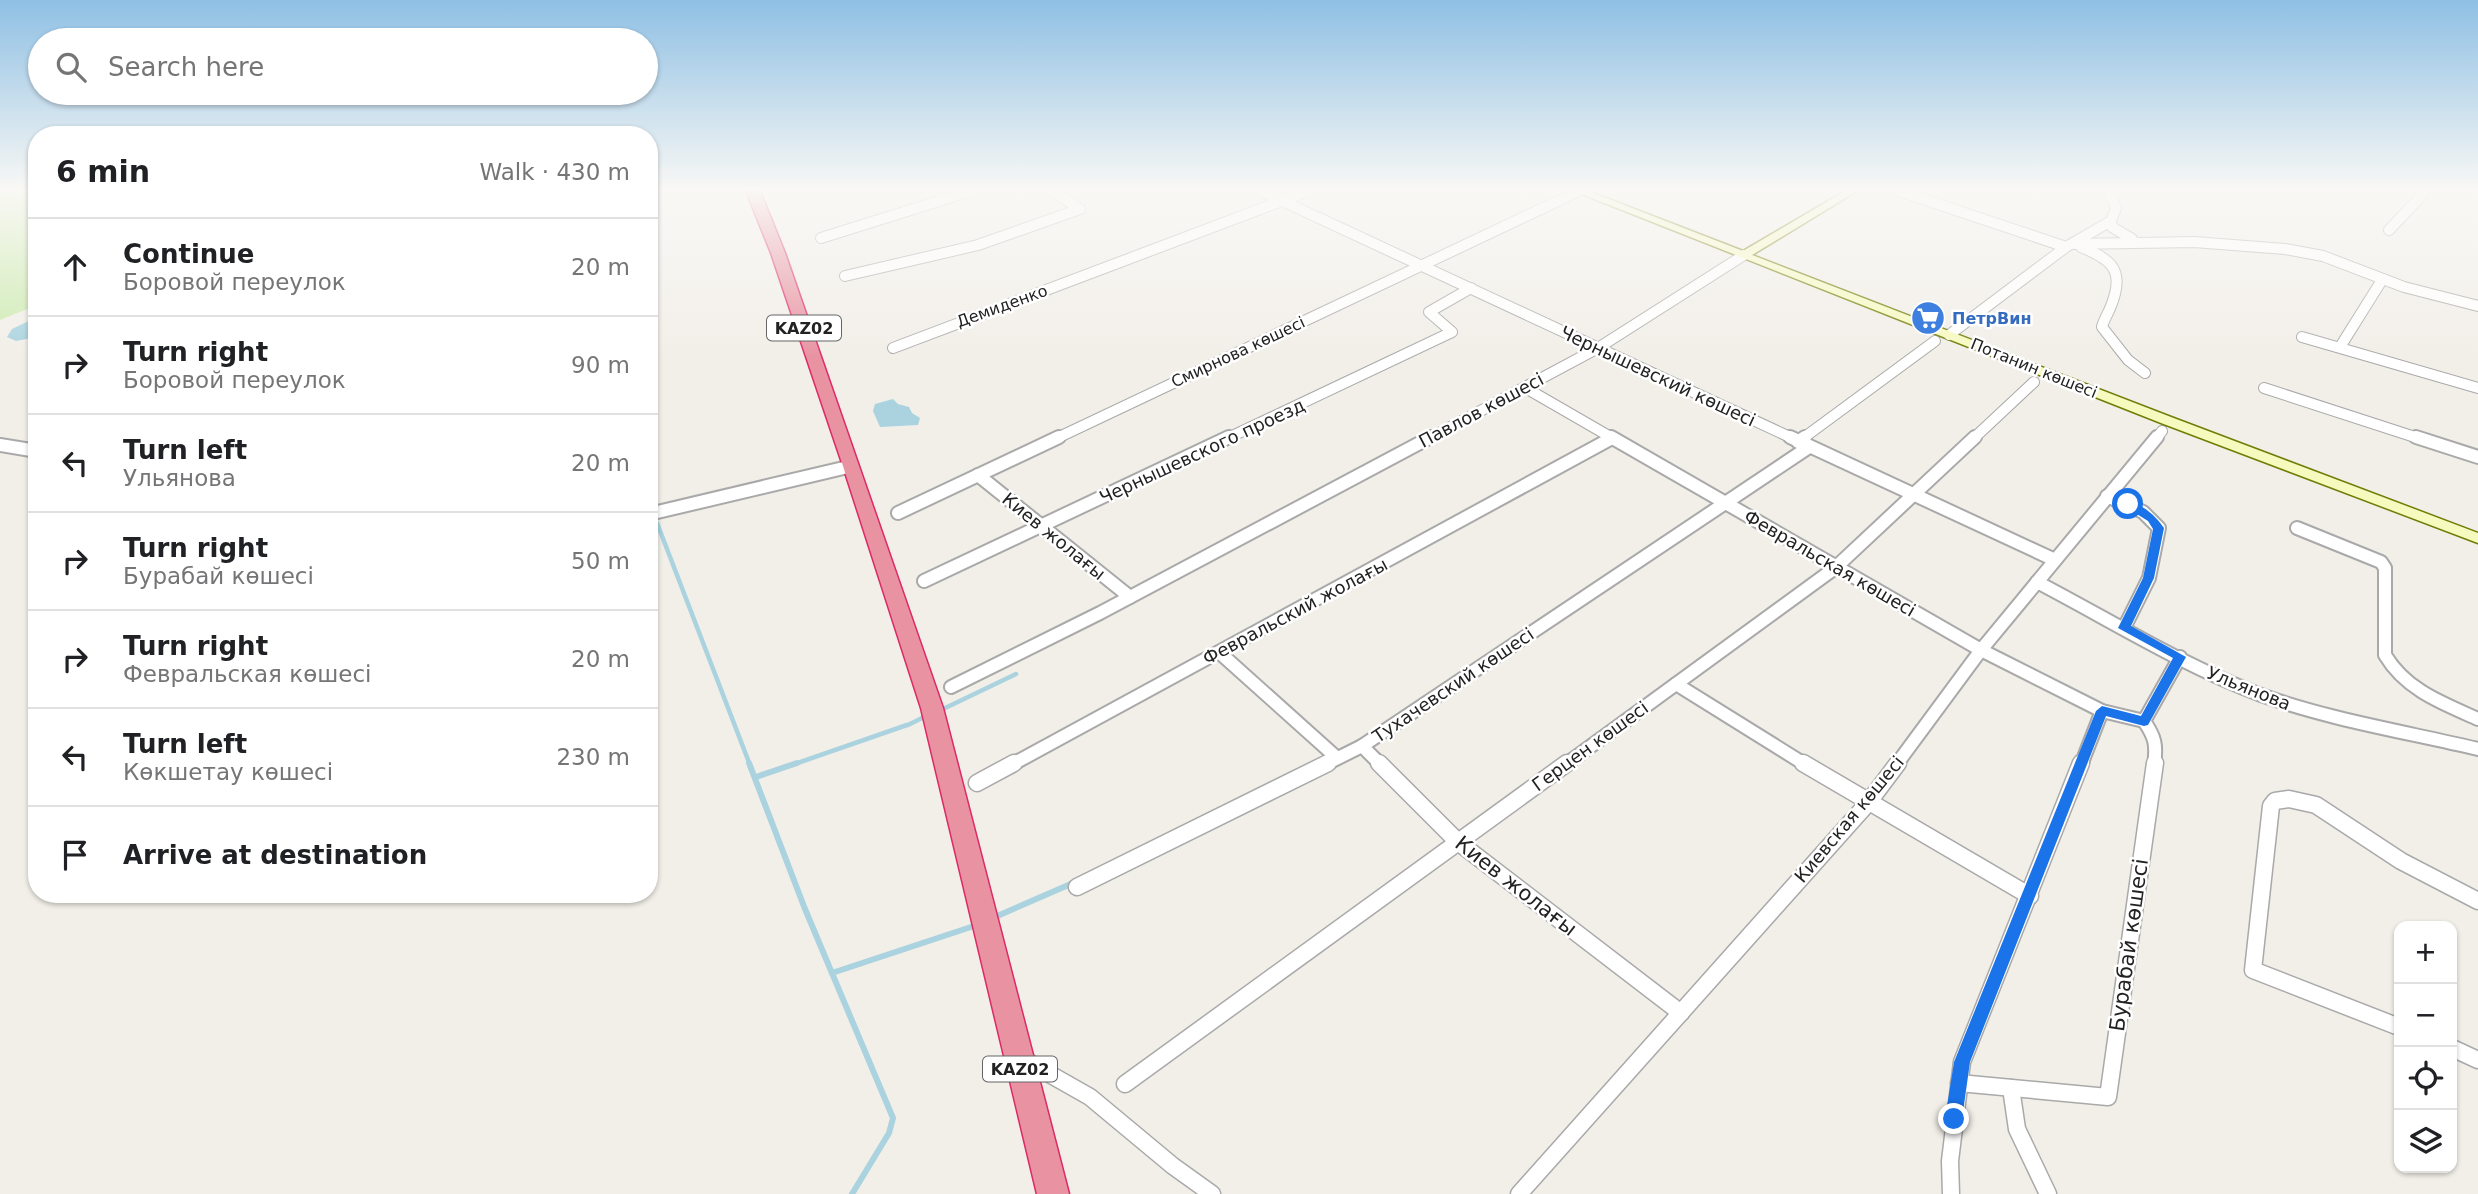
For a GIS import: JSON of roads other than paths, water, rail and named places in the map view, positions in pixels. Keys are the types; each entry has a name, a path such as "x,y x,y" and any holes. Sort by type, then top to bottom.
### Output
{"highway":[{"name":"KAZ02","path":"775,247 852,466 933,713 1053,1194"}],"main road":[{"name":"Потанин көшесі","path":"1723,247 1949,335 2297,465 2478,538"},
{"name":"Павлов көшесі","path":"1744,255 1758,247"}],"street":[{"path":"845,276 971,247"},
{"name":"Демиденко","path":"893,348 1162,247"},
{"name":"Чернышевский көшесі","path":"1382,247 2054,560"},
{"name":"Смирнова көшесі","path":"898,513 1461,247"},
{"path":"1949,335 2068,247"},
{"path":"2074,247 2110,261 2118,276 2111,308 2102,327 2128,360 2145,373"},
{"path":"2257,247 2303,252 2331,259 2382,280 2478,306"},
{"name":"Павлов көшесі","path":"951,687 1100,613 1598,348 1744,255"},
{"path":"2340,347 2382,280"},
{"name":"Чернышевского проезд","path":"924,581 1452,332 1430,315 1430,310 1471,288"},
{"path":"2302,337 2478,387"},
{"name":"Тухачевский көшесі","path":"1077,887 1363,746 1725,503 1935,341"},
{"name":"Герцен көшесі","path":"1125,1084 1835,568 2034,382"},
{"name":"Февральская көшесі","path":"1524,387 1981,650 2102,711 2144,721"},
{"path":"2264,388 2478,457"},
{"name":"Киевская көшесі","path":"1519,1194 1868,803 1981,650 2162,431"},
{"name":"Февральский жолағы","path":"977,783 1612,438"},
{"path":"0,444 28,449"},
{"path":"658,512 852,466"},
{"name":"Киев жолағы","path":"978,475 1130,597"},
{"path":"2107,496 2136,508 2152,519 2159,528 2149,578 2124,628"},
{"path":"2297,528 2372,557 2385,568 2385,655 2389,664 2399,677 2421,691 2478,719"},
{"name":"Ульянова","path":"2037,582 2180,657 2259,694 2303,709 2478,749"},
{"path":"1220,653 1336,757"},
{"path":"2144,721 2180,657"},
{"path":"1676,684 1868,803 2030,896"},
{"path":"1951,1194 1950,1161 1962,1062 2102,711"},
{"name":"Бурабай көшесі","path":"1959,1083 2108,1097 2157,745 2154,735 2144,721"},
{"name":"Киев жолағы","path":"1363,746 1458,842 1681,1013"},
{"path":"2394,1025 2253,970 2271,806 2275,802 2298,799 2316,805 2400,861 2478,901"},
{"path":"2457,1050 2478,1060"},
{"path":"1017,1056 1090,1097 1172,1166 1212,1194"},
{"path":"2011,1088 2017,1129 2048,1194"}],"water":[{"path":"28,321 28,339 16,341 7,337 12,329"},
{"path":"893,399 898,404 909,407 912,413 920,418 918,425 880,427 873,411 875,404"}],"waterway":[{"path":"658,526 750,765"},
{"path":"941,710 1016,674"},
{"path":"908,725 926,716"},
{"path":"792,765 907,725"},
{"path":"749,763 805,909 893,1118 889,1133 852,1194"},
{"path":"756,777 797,763"},
{"path":"995,917 1073,883"},
{"path":"832,973 977,925"}],"place":[{"name":"ПетрВин","path":"1928,318"}]}
